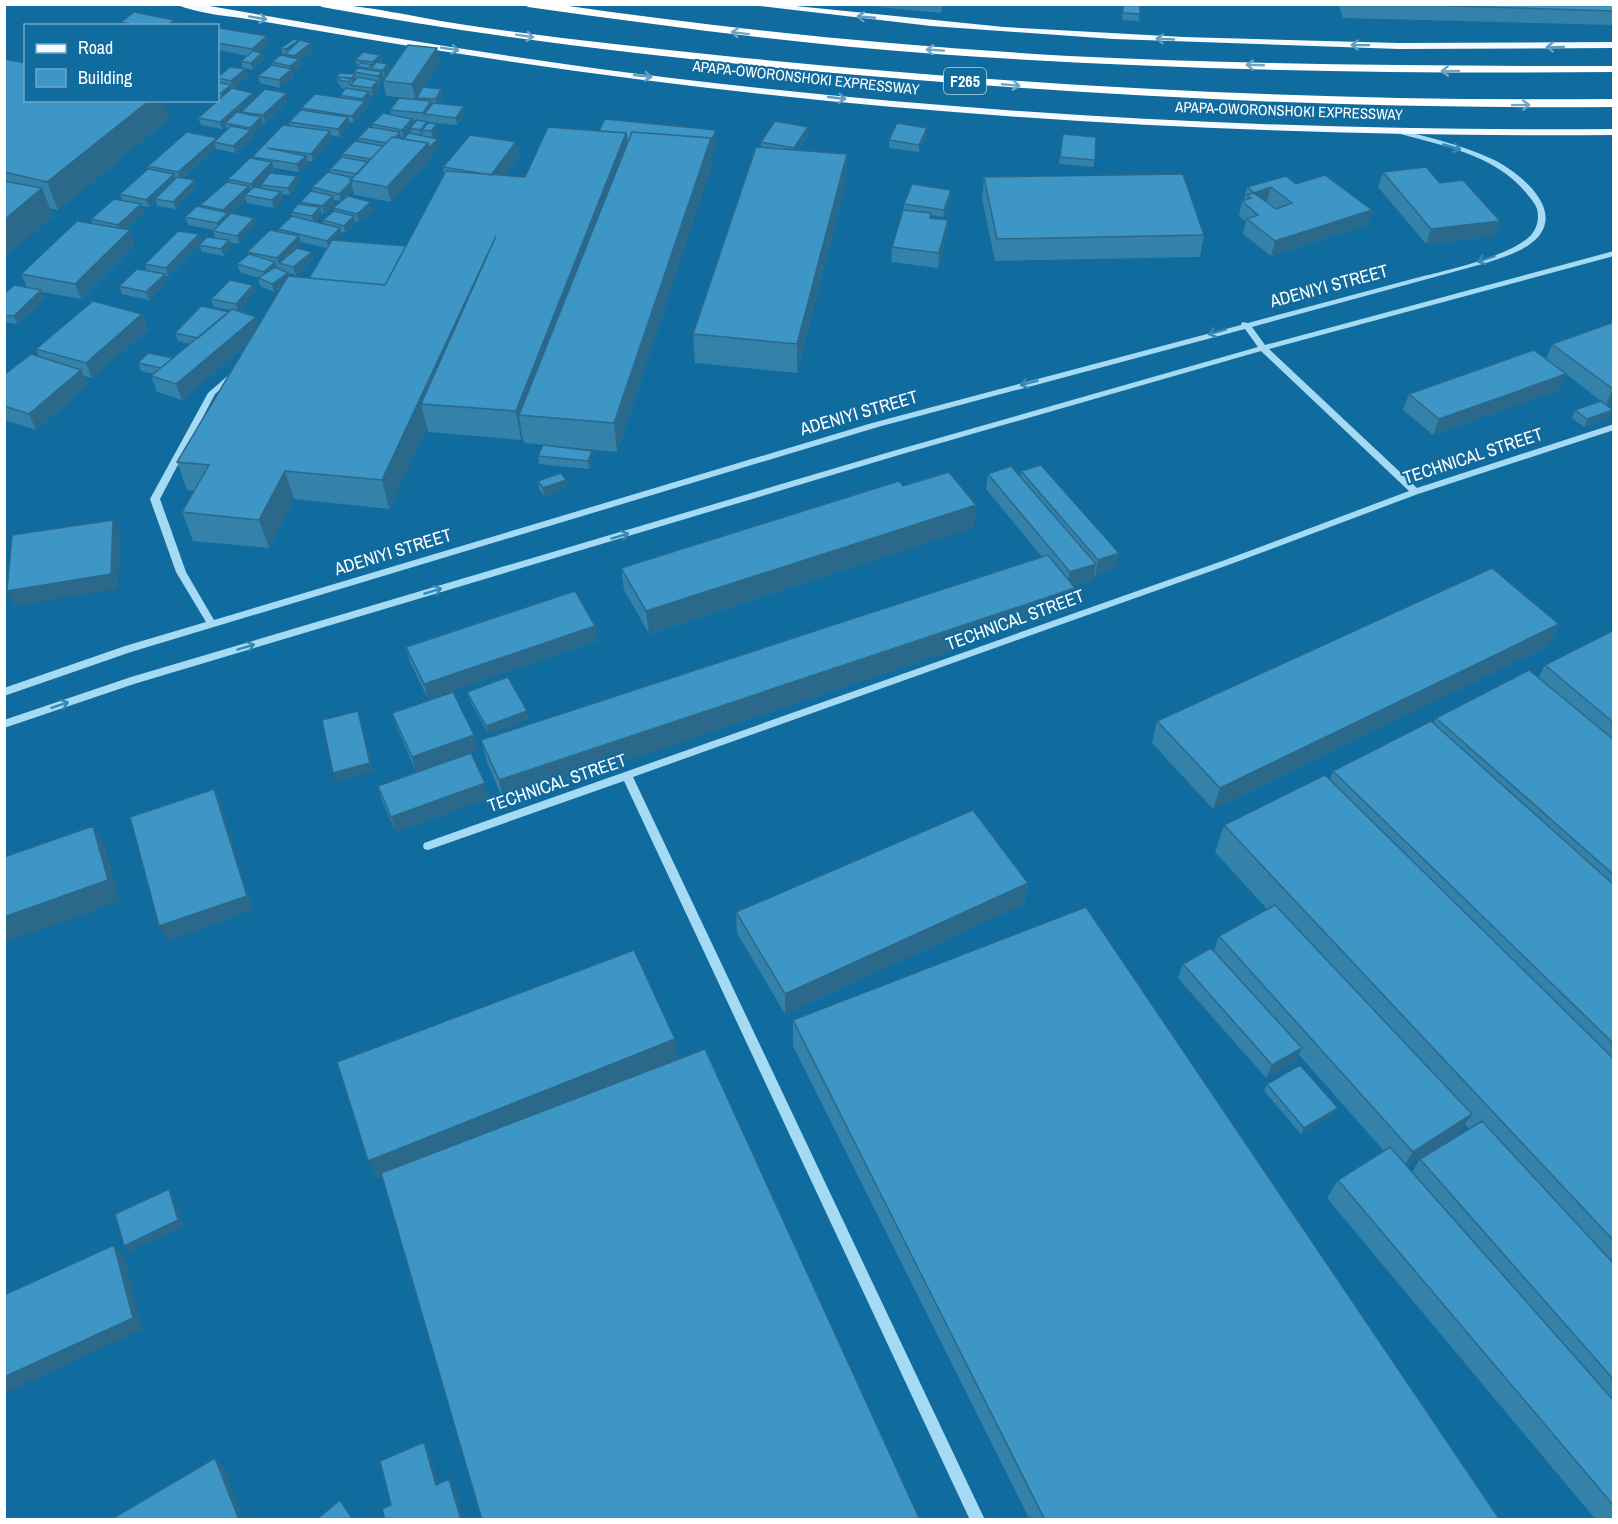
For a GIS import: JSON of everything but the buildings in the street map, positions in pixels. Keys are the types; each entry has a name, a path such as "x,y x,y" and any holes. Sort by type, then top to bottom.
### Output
{"highway":[{"name":"APAPA-OWORONSHOKI EXPRESSWAY","path":"322,4 546,39 790,66 1020,86 1240,98 1483,105 1614,103"},
{"name":"F265","path":"528,4 791,39 1019,56 1438,71 1614,69"}],"main road":[{"name":"APAPA-OWORONSHOKI EXPRESSWAY","path":"180,4 602,72 873,102 1049,116 1395,131 1489,134 1614,132"},
{"path":"747,4 1040,32 1253,43 1493,48 1614,45"}],"street":[{"name":"ADENIYI STREET","path":"4,692 128,649 875,425 1245,324 1449,272 1518,248 1536,234 1542,217 1539,205 1529,188 1514,177 1490,161 1460,149 1395,131"},
{"path":"4,724 131,681 896,453 1263,348 1614,253"},
{"path":"1245,324 1263,348 1415,492"},
{"path":"212,624 181,572 155,499 212,393 241,369"},
{"name":"TECHNICAL STREET","path":"428,846 1217,566 1415,492 1614,427"},
{"path":"627,775 978,1520"}]}
